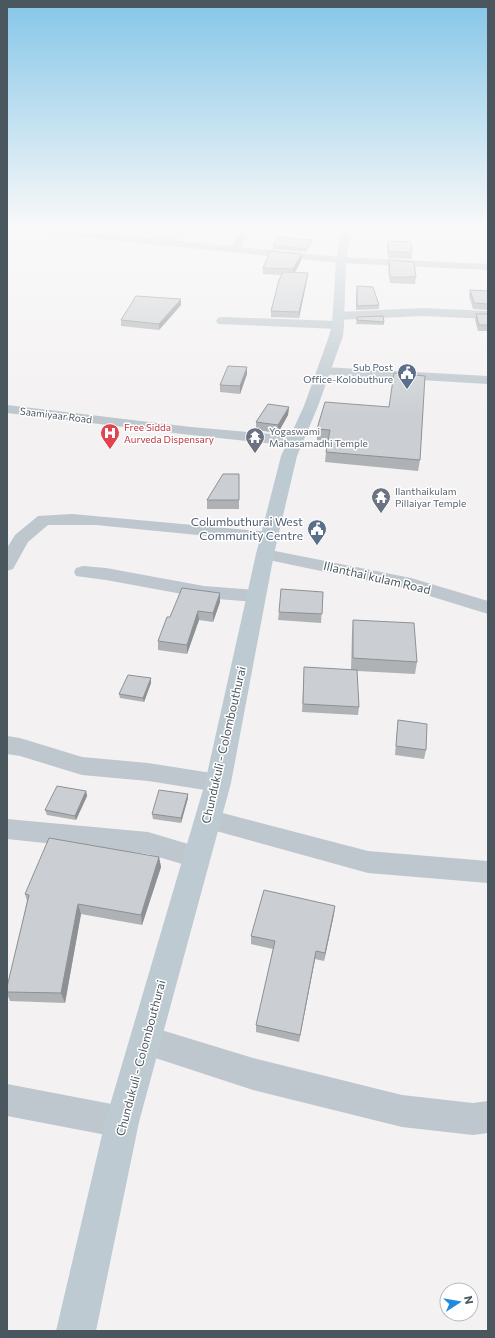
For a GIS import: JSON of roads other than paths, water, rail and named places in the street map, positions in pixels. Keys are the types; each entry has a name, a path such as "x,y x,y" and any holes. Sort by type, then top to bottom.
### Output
{"main road":[{"name":"Chundukuli - Colombouthurai","path":"76,1331 122,1122 218,783 256,596 289,456 311,406 324,371 338,320 339,291"}],"street":[{"path":"222,321 338,320 423,312 488,314"},
{"path":"324,371 488,380"},
{"name":"Saamiyaar Road","path":"7,409 184,430 295,441"},
{"name":"Illanthai kulam Road","path":"7,565 21,540 44,520 96,520 268,545 411,584 488,608"},
{"path":"83,572 106,574 204,592 256,596"},
{"path":"7,745 20,747 82,766 148,772 218,783"},
{"path":"208,819 368,862 488,872"},
{"path":"7,828 148,843 196,857"},
{"path":"145,1040 253,1074 402,1111 473,1118 488,1117"},
{"path":"7,1100 122,1122"}],"place":[{"name":"Sub Post Office-Kolobuthure","path":"407,390"},
{"name":"Free Sidda Aurveda Dispensary","path":"110,450"},
{"name":"Yogaswami Mahasamadhi Temple","path":"255,454"},
{"name":"Ilanthaikulam Pillaiyar Temple","path":"381,514"},
{"name":"Columbuthurai West Community Centre","path":"317,546"}]}
